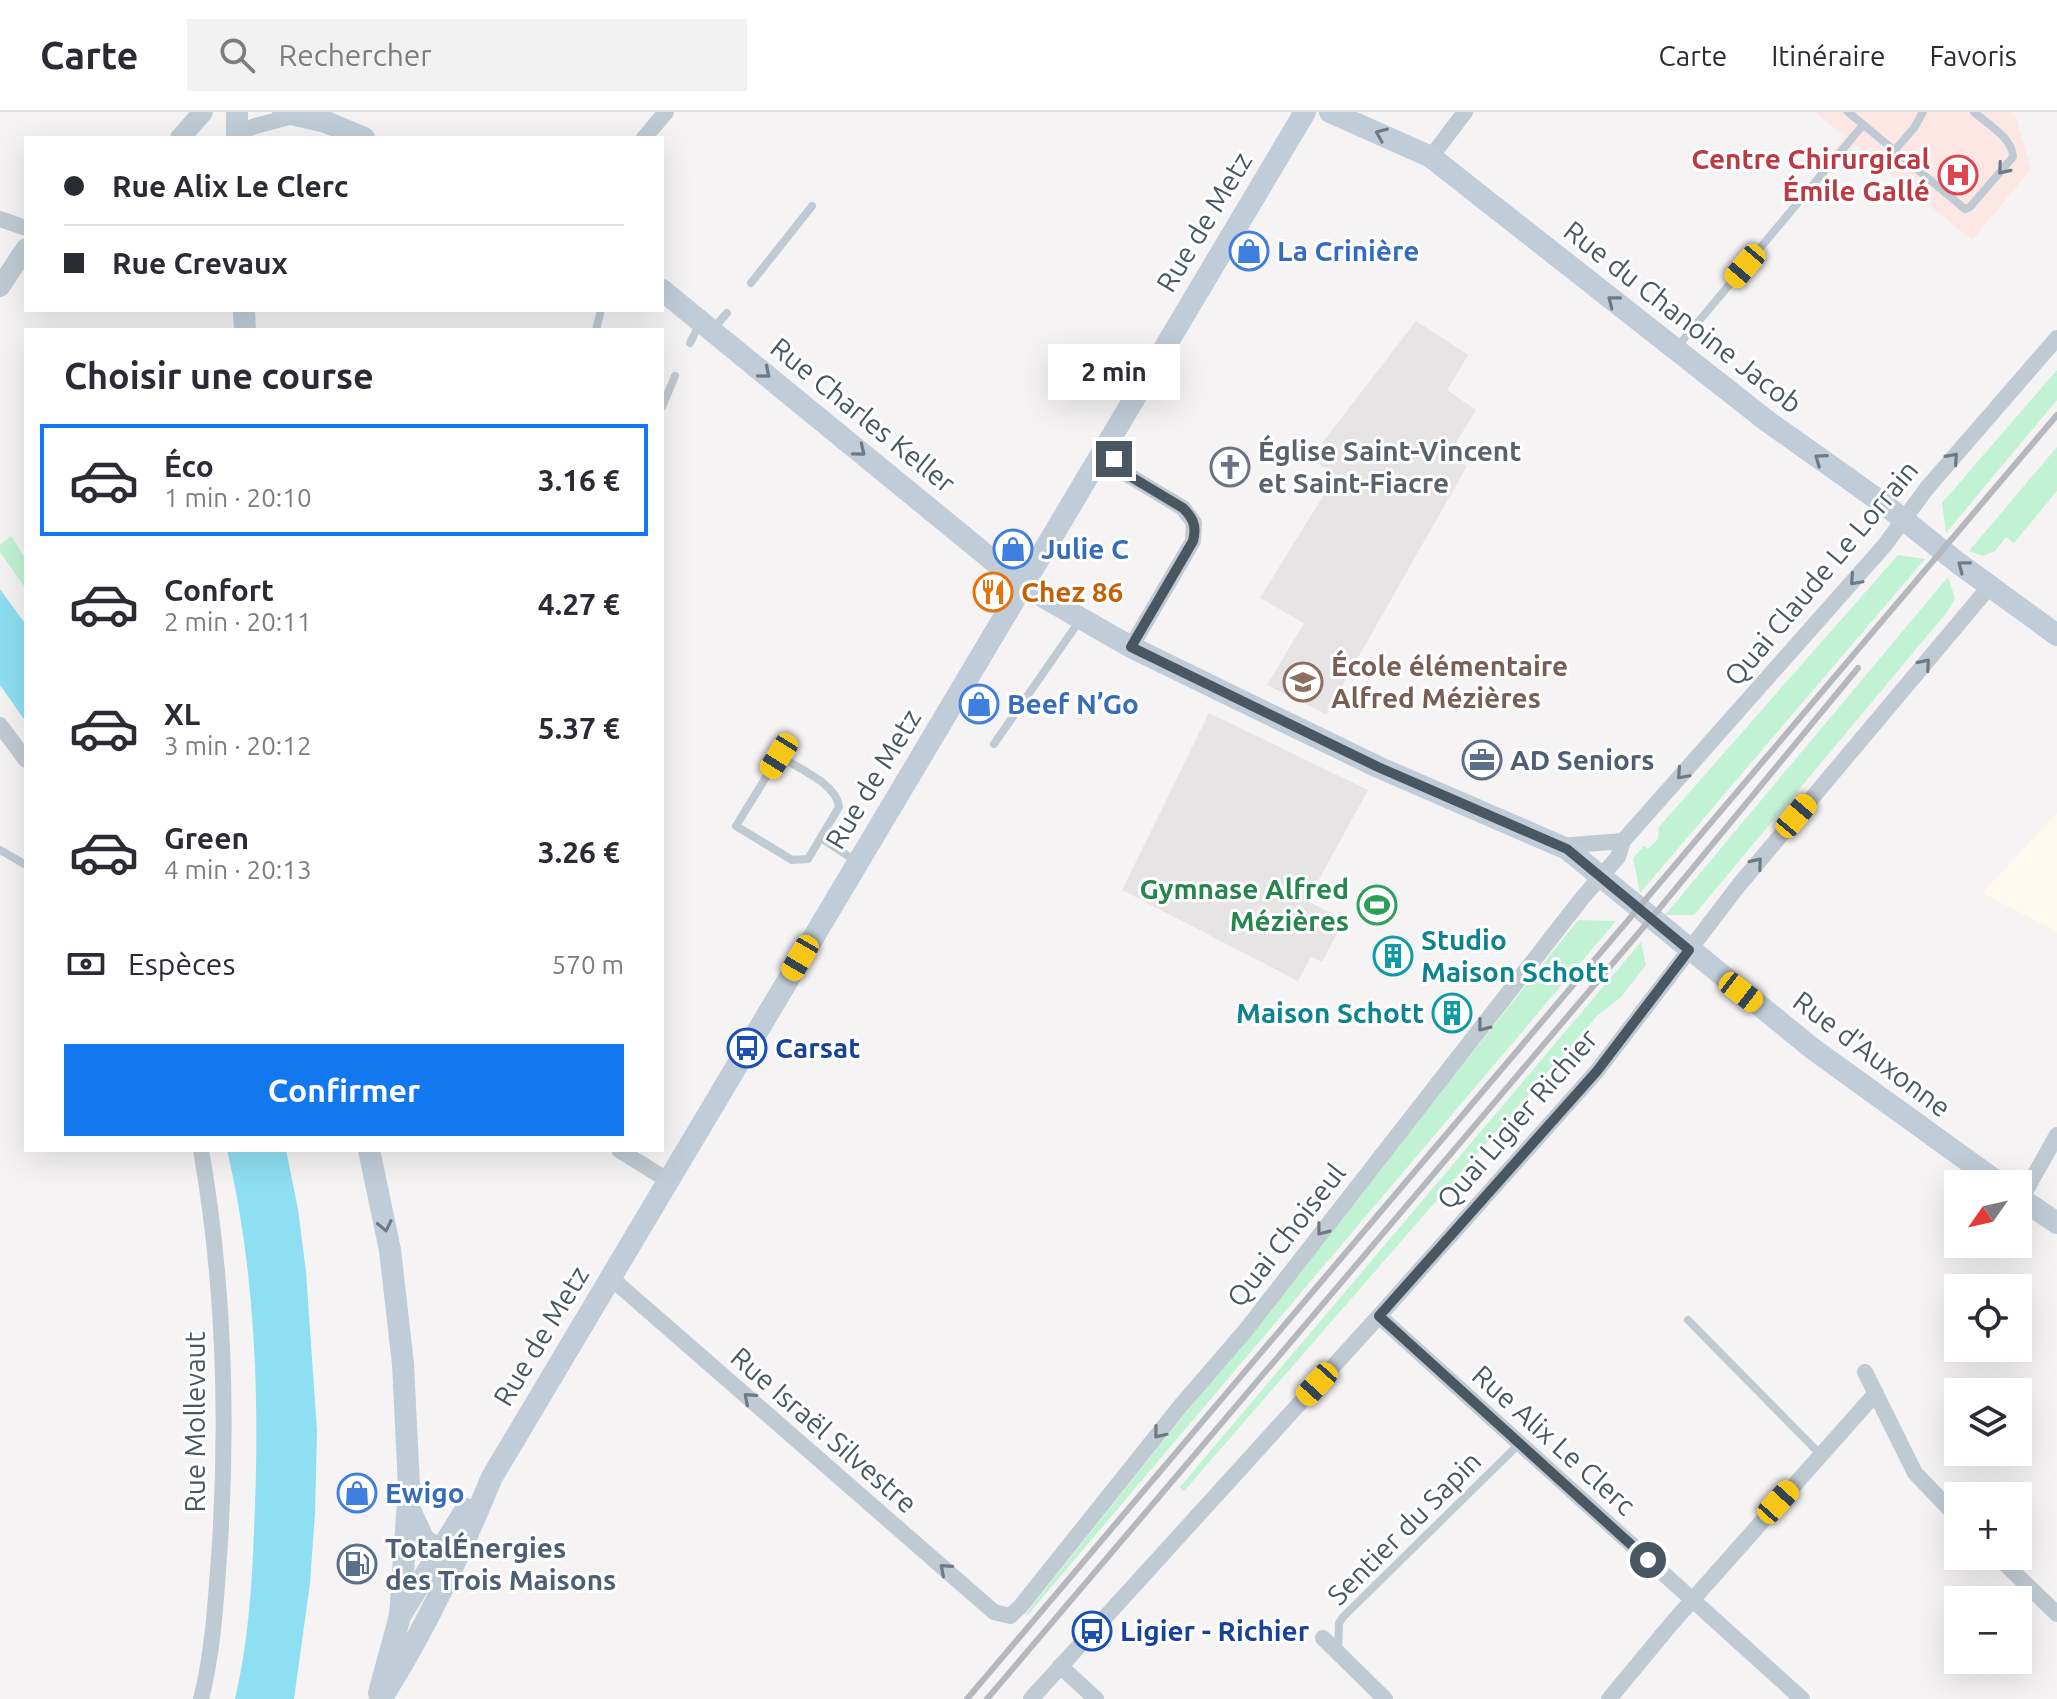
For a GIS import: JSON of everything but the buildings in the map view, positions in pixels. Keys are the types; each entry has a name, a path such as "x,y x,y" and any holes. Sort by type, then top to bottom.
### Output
{"main road":[{"name":"Rue de Metz","path":"380,1699 400,1616 452,1548 1305,112"},
{"name":"Rue du Chanoine Jacob","path":"1330,112 1431,157 1767,421 1904,519 2057,635"},
{"path":"288,114 326,122 359,136"},
{"name":"Rue Charles Keller","path":"664,292 1024,586 1131,647"},
{"name":"Rue d'Auxonne","path":"1131,647 1378,767 1559,846 1813,1049 1981,1170"},
{"path":"369,1152 390,1250 402,1349 408,1441 408,1507 400,1616 423,1629"},
{"path":"2032,1206 2057,1223"},
{"path":"408,1507 424,1540 452,1548"},
{"name":"Rue de Metz","path":"380,1699 423,1629 452,1548"}],"street":[{"path":"182,136 203,112"},
{"path":"646,136 666,112"},
{"path":"1431,157 1465,112"},
{"path":"235,131 288,114"},
{"path":"0,219 24,227"},
{"path":"0,287 24,251"},
{"name":"Quai Claude Le Lorrain","path":"1601,877 1618,857 1623,841 1884,546 1927,488 2057,338"},
{"path":"1105,445 1123,472 1183,508 1194,523 1193,541 1131,647"},
{"name":"Quai Ligier Richier","path":"1031,1699 1597,1071 1739,885 1990,586"},
{"path":"0,725 24,757"},
{"path":"1559,846 1623,841"},
{"name":"Quai Choiseul","path":"1006,1616 1020,1607 1182,1404 1245,1331 1601,877"},
{"path":"2032,1178 2057,1135"},
{"name":"Rue Mollevaut","path":"201,1152 211,1208 222,1319 225,1451 213,1637 202,1697"},
{"path":"622,1152 669,1181"},
{"name":"Rue Israël Silvestre","path":"611,1278 994,1612 1006,1616"},
{"name":"Rue Alix Le Clerc","path":"1379,1316 1802,1699"},
{"path":"1865,1372 1915,1473 1944,1503"},
{"path":"1609,1699 1692,1600 1876,1393"},
{"path":"2011,1570 2057,1614"},
{"path":"1323,1638 1385,1699"},
{"path":"1060,1666 1096,1699"}],"lane":[{"path":"1848,112 1961,207 1970,207 2013,157 2009,143 1974,112"},
{"path":"1894,151 1923,112"},
{"path":"1675,350 1863,125"},
{"path":"751,283 812,206"},
{"path":"690,343 706,325 727,313"},
{"path":"664,402 675,376"},
{"path":"994,744 1081,619"},
{"path":"779,756 837,796 839,807 821,838 808,859 792,860 736,826 779,756"},
{"path":"821,838 858,862"},
{"path":"0,850 24,864"},
{"path":"1688,1320 1821,1455"},
{"name":"Sentier du Sapin","path":"1338,1652 1339,1623 1343,1617 1519,1444"}],"shaded area":[{"name":"Centre Chirurgical Émile Gallé","path":"1815,112 2010,112 2016,117 2031,169 1972,240 1855,145 1831,173 1822,166 1845,137"},
{"path":"1416,321 1468,355 1447,390 1476,410 1448,456 1467,466 1326,714 1267,685 1304,623 1260,598 1336,475 1312,460"},
{"path":"1209,713 1368,790 1307,901 1341,918 1341,926 1322,962 1311,957 1298,981 1122,890"},
{"path":"2057,813 2057,932 1982,893"}],"green space":[{"path":"2057,370 2057,400 1946,533 1942,503"},
{"path":"2057,447 2057,491 2014,543 2006,537 1995,551 1983,556 1969,551"},
{"path":"11,536 24,556 24,586 0,552 0,545"},
{"path":"1898,555 1925,559 1640,893 1633,858 1644,846 1648,849 1658,839 1659,827"},
{"path":"1948,577 1955,598 1948,611 1694,915 1665,915"},
{"path":"1578,920 1616,921 1026,1617 1028,1611"},
{"path":"1641,942 1646,965 1621,997 1597,1016 1184,1491 1180,1487"}],"water":[{"path":"0,589 24,622 24,719 0,685"},
{"path":"227,1152 286,1152 306,1272 317,1431 310,1583 294,1699 235,1699 246,1637 256,1483 254,1339 237,1196"}],"railway":[{"path":"967,1699 2057,415"},
{"path":"987,1699 1659,909 1858,668"}],"place":[{"name":"Centre Chirurgical Émile Gallé","path":"1958,175"},
{"name":"La Crinière","path":"1249,251"},
{"name":"Église Saint-Vincent et Saint-Fiacre","path":"1230,467"},
{"name":"Julie C","path":"1013,549"},
{"name":"Chez 86","path":"993,592"},
{"name":"École élémentaire Alfred Mézières","path":"1303,682"},
{"name":"Beef N’Go","path":"979,704"},
{"name":"AD Seniors","path":"1482,760"},
{"name":"Gymnase Alfred Mézières","path":"1377,905"},
{"name":"Studio Maison Schott","path":"1393,956"},
{"name":"Maison Schott","path":"1452,1013"},
{"name":"Carsat","path":"747,1048"},
{"name":"Ewigo","path":"357,1493"},
{"name":"TotalÉnergies des Trois Maisons","path":"357,1564"},
{"name":"Ligier - Richier","path":"1092,1631"}],"route":[{"path":"1114,459 1123,472 1183,508 1191,516 1195,532 1193,541 1131,647 1378,767 1567,849 1689,950 1597,1071 1379,1316 1648,1560"}]}
